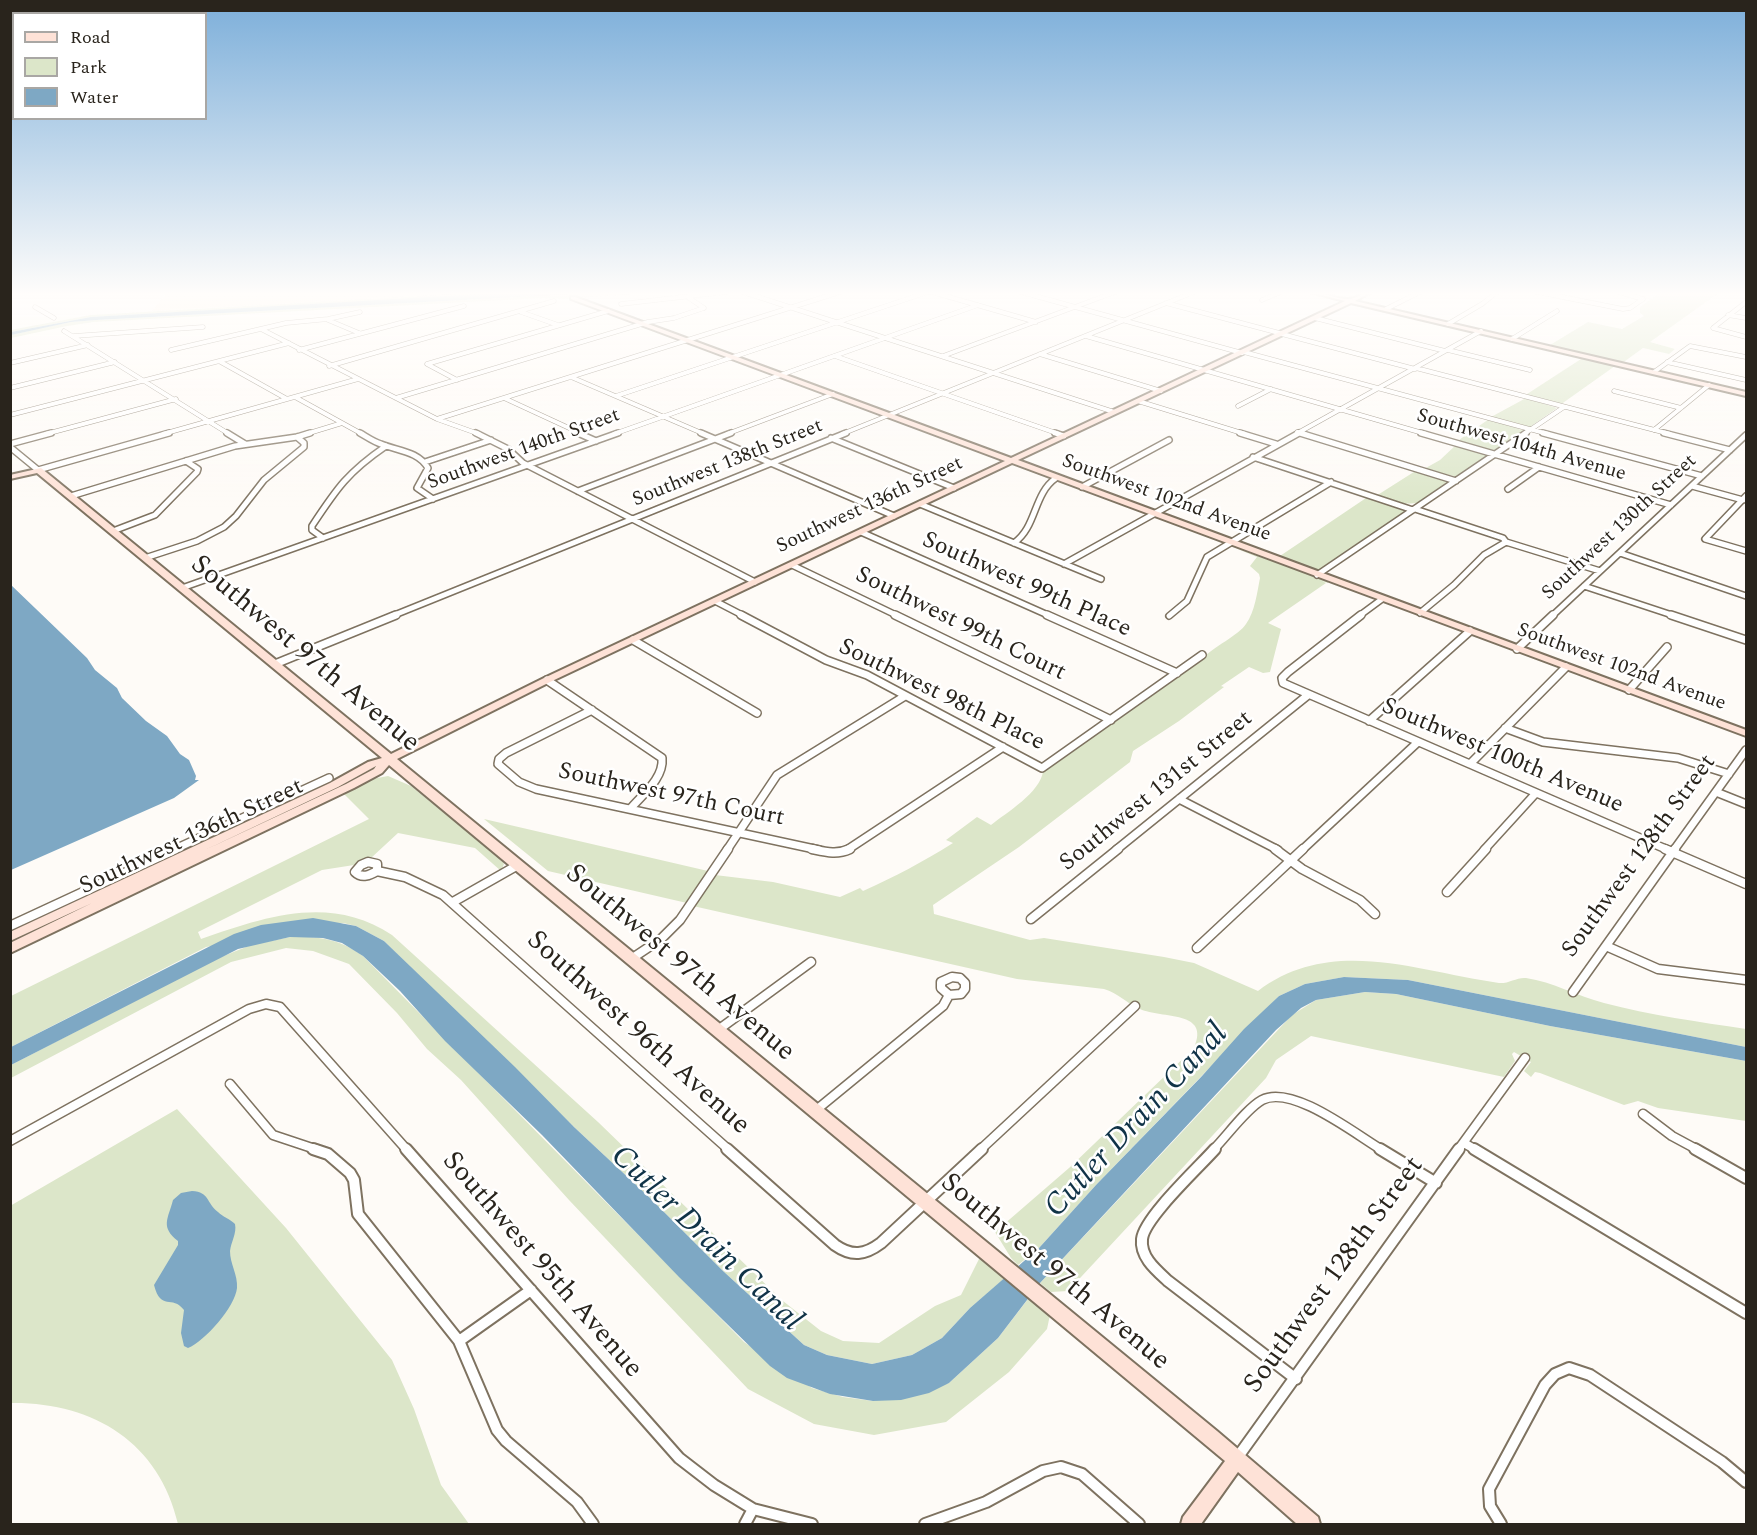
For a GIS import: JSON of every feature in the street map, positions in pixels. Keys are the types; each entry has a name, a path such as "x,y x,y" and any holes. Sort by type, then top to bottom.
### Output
{"street":[{"path":"10,388 108,364"},
{"path":"118,364 245,444"},
{"path":"10,415 209,364"},
{"path":"224,364 287,399"},
{"path":"325,364 437,419 491,440 508,449 516,459 755,582"},
{"path":"329,366 337,364"},
{"path":"428,364 429,367 457,380"},
{"path":"396,398 511,364"},
{"path":"437,419 613,364"},
{"path":"616,396 712,364"},
{"name":"Southwest 102nd Avenue","path":"750,364 1746,733"},
{"name":"Southwest 140th Street","path":"182,588 813,364"},
{"path":"857,364 1064,435"},
{"path":"966,364 1114,412"},
{"name":"Southwest 138th Street","path":"274,664 1014,364"},
{"path":"1072,364 1161,391"},
{"name":"Southwest 104th Avenue","path":"1182,364 1671,505"},
{"name":"Southwest 136th Street","path":"10,937 285,808 372,764 388,760 547,681 1218,364"},
{"path":"1287,364 1702,476"},
{"path":"1398,364 1730,450"},
{"path":"1064,564 1423,364"},
{"path":"1504,364 1530,370"},
{"path":"1617,364 1746,394"},
{"path":"1653,372 1665,364"},
{"path":"1674,364 1746,380"},
{"path":"571,377 894,516"},
{"path":"10,477 357,379"},
{"path":"1654,430 1710,385"},
{"path":"1238,406 1271,389"},
{"path":"1614,391 1681,408"},
{"path":"578,491 833,394"},
{"path":"295,397 386,446 403,450 424,462 428,468 417,488 433,499"},
{"path":"504,398 596,441"},
{"path":"10,446 176,399"},
{"path":"1138,401 1276,444"},
{"path":"1317,575 1564,407"},
{"path":"70,496 245,444 297,437 342,423"},
{"path":"1297,432 1456,481"},
{"name":"Southwest 130th Street","path":"1517,649 1746,435"},
{"path":"145,558 202,538 229,523 264,480 304,447 304,443 297,437"},
{"path":"831,438 954,488"},
{"path":"424,462 491,440"},
{"path":"1082,487 1169,440"},
{"name":"Southwest 97th Avenue","path":"10,446 388,760 926,1201 1311,1524"},
{"path":"323,538 312,530 312,526 332,495 352,472 386,446"},
{"path":"1253,457 1600,571"},
{"path":"112,531 155,515 197,472 198,469 186,461"},
{"path":"1508,489 1539,467"},
{"path":"1014,543 1024,537 1046,485 1056,478"},
{"path":"1169,616 1187,601 1205,559 1330,482"},
{"path":"1692,486 1745,498"},
{"path":"1745,498 1705,539 1746,551"},
{"path":"920,504 1101,579"},
{"name":"Southwest 99th Place","path":"861,532 1177,673"},
{"path":"1420,613 1454,585 1463,574 1497,546 1506,542"},
{"path":"1620,553 1746,596"},
{"name":"Southwest 99th Court","path":"792,564 1111,720"},
{"path":"1584,586 1746,640"},
{"name":"Southwest 100th Avenue","path":"1382,599 1284,675 1282,679 1285,685 1746,884"},
{"name":"Southwest 98th Place","path":"715,601 826,660 860,671 1042,768 1202,655"},
{"path":"1369,721 1470,631"},
{"path":"633,640 757,713"},
{"path":"1629,690 1667,647"},
{"path":"1470,764 1566,667"},
{"path":"547,681 662,758 663,766 657,777 631,808"},
{"name":"Southwest 131st Street","path":"1031,919 1308,695"},
{"path":"631,959 673,928 771,782 782,771 905,696"},
{"name":"Southwest 97th Court","path":"592,710 506,753 499,759 498,764 505,772 530,787 831,853 842,853 1003,747"},
{"path":"1505,728 1543,742 1678,758 1729,774"},
{"path":"1197,948 1418,742"},
{"name":"Southwest 128th Street","path":"1573,992 1746,750"},
{"name":"Southwest 136th Street","path":"10,949 350,786 378,771 388,760"},
{"name":"Southwest 136th Street","path":"10,926 329,778"},
{"path":"1716,792 1746,804"},
{"path":"1447,892 1536,793"},
{"path":"1179,799 1293,860 1302,869 1360,900 1374,914"},
{"path":"453,902 518,865"},
{"name":"Southwest 96th Avenue","path":"377,871 423,884 453,902 835,1245 851,1255 867,1253 874,1249 926,1201"},
{"path":"1606,946 1658,969 1746,980"},
{"path":"718,1030 811,962"},
{"path":"815,1111 943,1006 949,995"},
{"name":"Southwest 95th Avenue","path":"10,1141 241,1013 261,1005 277,1006 288,1013 679,1458 714,1485 753,1509 812,1524"},
{"path":"926,1201 1135,1006"},
{"name":"Southwest 128th Street","path":"1190,1524 1525,1058"},
{"path":"230,1084 273,1135 328,1154 350,1173 354,1180 358,1214 459,1341 497,1430 577,1502 593,1524"},
{"path":"1296,1379 1161,1275 1146,1258 1140,1244 1145,1228 1155,1213 1256,1104 1269,1096 1287,1096 1306,1104 1436,1183"},
{"path":"1643,1114 1672,1136 1746,1178"},
{"path":"1464,1143 1746,1313"},
{"path":"459,1341 531,1290"},
{"path":"1498,1521 1489,1495 1497,1472 1545,1385 1555,1374 1569,1368 1590,1375 1722,1462 1746,1482"},
{"path":"925,1524 986,1503 1053,1468 1069,1468 1082,1474 1139,1524"},
{"path":"745,1524 753,1509"}],"green space":[{"path":"1574,364 1611,364 1620,366 1615,366 1560,405 1524,396"},
{"path":"1526,398 1557,408 1530,427 1491,417"},
{"path":"1489,419 1525,431 1497,451 1456,442"},
{"path":"1457,444 1489,456 1458,477 1424,469 1440,460"},
{"path":"1417,470 1447,482 1429,497 1414,503 1406,504 1376,496"},
{"path":"1369,496 1405,509 1405,512 1321,570 1313,570 1242,543 1280,556"},
{"path":"1235,548 1328,581 1328,583 1322,581 1326,583 1268,623 1281,629 1270,672 1263,673 1249,667 1221,686 1224,687 1179,721 1133,751 1130,762 1019,847 933,905 934,914 1030,940 1044,938 1194,963 1258,991 1286,974 1316,965 1346,961 1407,966 1499,983 1526,978 1621,1007 1746,1029 1746,1047 1408,980 1344,977 1305,984 1279,996 1096,1185 1039,1248 1018,1265 995,1232 1069,1168 1194,1048 1197,1036 1196,1027 1182,1018 1140,1009 1104,989 1017,979 693,906 715,875 773,882 840,897 860,888 863,891 931,857 953,843 946,840 977,817 991,825 1030,794 1041,779 1043,771 1243,628 1254,608 1260,578 1250,566 1257,557"},
{"path":"388,776 411,786 502,860 504,864 501,871 475,848 398,833 371,858 354,865 322,870 198,932 201,939 273,917 321,912 345,915 369,922 392,935 598,1122 783,1301 821,1331 843,1341 879,1343 935,1306 961,1295 980,1257 1004,1279 970,1308 942,1338 912,1355 872,1364 827,1355 804,1345 723,1271 384,941 356,926 343,923 206,947 11,1047 11,996 369,819 344,794 372,779"},
{"path":"484,819 708,871 687,903 548,871"},
{"path":"290,937 310,937 337,942 363,956 744,1342 812,1388 843,1397 873,1401 949,1383 998,1338 1028,1299 1050,1315 1047,1329 1009,1372 946,1422 874,1435 814,1424 748,1389 569,1200 461,1080 427,1049 397,1013 349,964 313,951 286,948 231,962 11,1078 11,1065 216,959 251,945"},
{"path":"1365,992 1396,994 1550,1026 1746,1061 1746,1121 1658,1108 1638,1101 1624,1105 1540,1073 1535,1072 1531,1077 1524,1071 1531,1062 1514,1052 1512,1054 1515,1061 1504,1077 1311,1036 1276,1060 1266,1078 1068,1291 1051,1292 1040,1283 1292,1015 1316,1000"},
{"path":"177,1109 286,1228 392,1360 414,1409 441,1485 469,1524 178,1524 169,1495 155,1470 138,1449 118,1432 95,1419 69,1410 11,1403 10,1206"}],"water":[{"path":"10,584 87,658 95,670 117,688 122,698 146,721 167,736 180,754 189,760 196,776 195,780 199,780 174,798 11,870"},
{"path":"313,918 356,926 384,941 723,1271 804,1345 827,1355 872,1364 912,1355 942,1338 970,1308 1039,1248 1244,1029 1279,996 1305,984 1344,977 1408,980 1746,1047 1746,1061 1550,1026 1396,994 1365,992 1316,1000 1301,1008 1276,1030 1040,1283 998,1338 949,1383 929,1393 901,1400 873,1401 830,1394 787,1378 770,1366 679,1277 542,1135 445,1041 400,991 363,956 342,943 323,938 290,937 238,949 11,1065 11,1047 234,934 261,925"},
{"path":"192,1191 202,1193 214,1209 235,1224 230,1251 237,1288 231,1304 218,1322 203,1338 188,1348 184,1346 181,1333 184,1310 180,1305 163,1301 154,1285 178,1245 178,1241 167,1227 173,1200 181,1193"}],"water label":[{"name":"Cutler Drain Canal","path":"1138,1122"},
{"name":"Cutler Drain Canal","path":"705,1240"}]}
